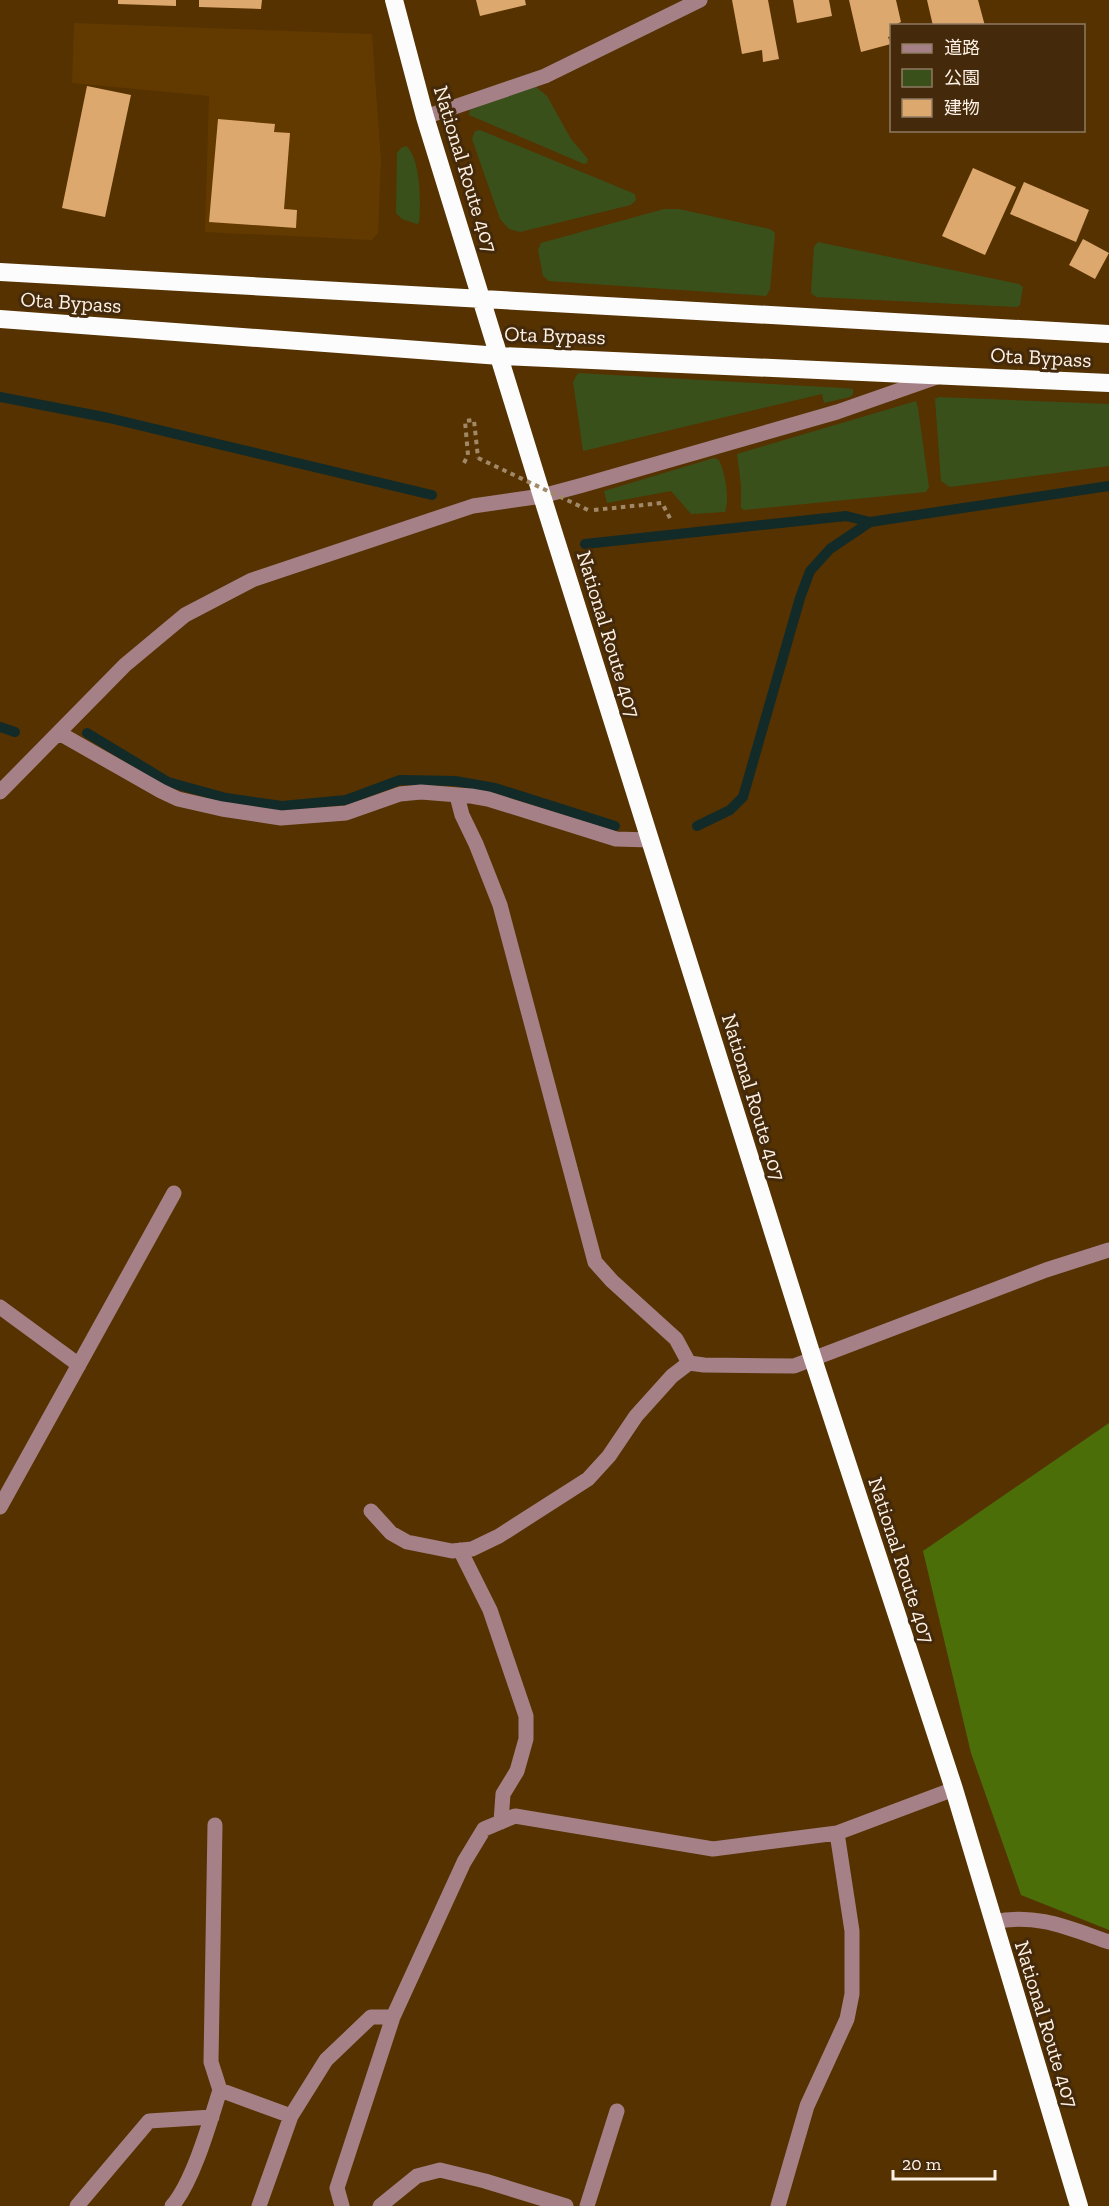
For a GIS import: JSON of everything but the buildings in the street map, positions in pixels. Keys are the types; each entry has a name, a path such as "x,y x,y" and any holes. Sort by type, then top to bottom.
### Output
{"highway":[{"name":"National Route 407","path":"394,0 425,117 542,496 813,1359 954,1789 1079,2206"},
{"name":"Ota Bypass","path":"0,272 1109,334"},
{"name":"Ota Bypass","path":"0,319 500,356 1109,383"}],"street":[{"path":"425,117 545,76 700,0"},
{"path":"0,792 125,665 185,615 252,580 473,506 542,496 837,412 943,375"},
{"path":"59,733 178,799 222,809 281,818 346,813 400,794 421,792 488,799 616,839 650,840"},
{"path":"457,796 462,815 500,905 595,1262 612,1281 676,1339 689,1363"},
{"path":"0,1507 174,1192"},
{"path":"371,1510 391,1533 407,1542 452,1551 472,1549 499,1536 588,1479 609,1456 636,1416 672,1376 689,1363 794,1366 1046,1270 1109,1250"},
{"path":"0,1307 79,1365"},
{"path":"460,1550 490,1610 526,1716 526,1739 517,1771 503,1794 501,1822"},
{"path":"342,2206 337,2188 393,2017 464,1862 484,1828 515,1816 713,1849 837,1833 954,1789"},
{"path":"171,2206 178,2198 198,2155 220,2090 211,2062 215,1826"},
{"path":"778,2206 807,2106 847,2019 852,1994 852,1931 837,1833"},
{"path":"993,1922 1006,1919 1044,1920 1109,1942"},
{"path":"259,2206 291,2116 326,2060 371,2017 393,2017"},
{"path":"220,2090 291,2116"},
{"path":"587,2206 617,2111"},
{"path":"77,2206 149,2121 212,2117"},
{"path":"380,2206 417,2176 440,2170 566,2206"}],"path":[{"path":"464,463 468,455 465,421 474,420 478,458 588,510 662,503 672,522"}],"shaded area":[{"path":"74,23 372,34 381,160 378,233 372,240 205,232 209,96 72,83"}],"green space":[{"path":"535,86 547,96 571,139 588,159 587,163 584,164 469,115 470,110"},
{"path":"480,130 635,194 636,200 631,205 520,232 509,229 500,219 472,139 475,131"},
{"path":"406,146 415,160 419,182 420,215 417,224 402,219 396,213 397,153"},
{"path":"664,209 679,209 770,229 775,233 770,290 766,296 549,281 543,276 538,250 541,243"},
{"path":"818,242 1019,284 1023,287 1020,305 1017,307 816,297 811,293 814,247"},
{"path":"578,373 844,388 853,389 853,394 850,397 824,403 822,394 583,451 573,382"},
{"path":"939,397 1109,404 1109,466 950,487 941,481 935,399"},
{"path":"916,401 929,487 926,492 744,510 741,508 737,454"},
{"path":"714,458 719,460 725,478 727,500 725,512 691,514 671,491 607,503 604,491"},
{"path":"1109,1423 1109,1930 1021,1895 971,1753 923,1551"}],"waterway":[{"path":"0,397 109,418 432,495"},
{"path":"585,544 846,516 870,522 1109,486"},
{"path":"697,826 730,810 743,797 800,598 810,571 830,549 870,522"},
{"path":"0,727 15,732"},
{"path":"87,733 168,782 226,798 282,806 346,800 400,780 455,781 495,788 615,826"}]}
